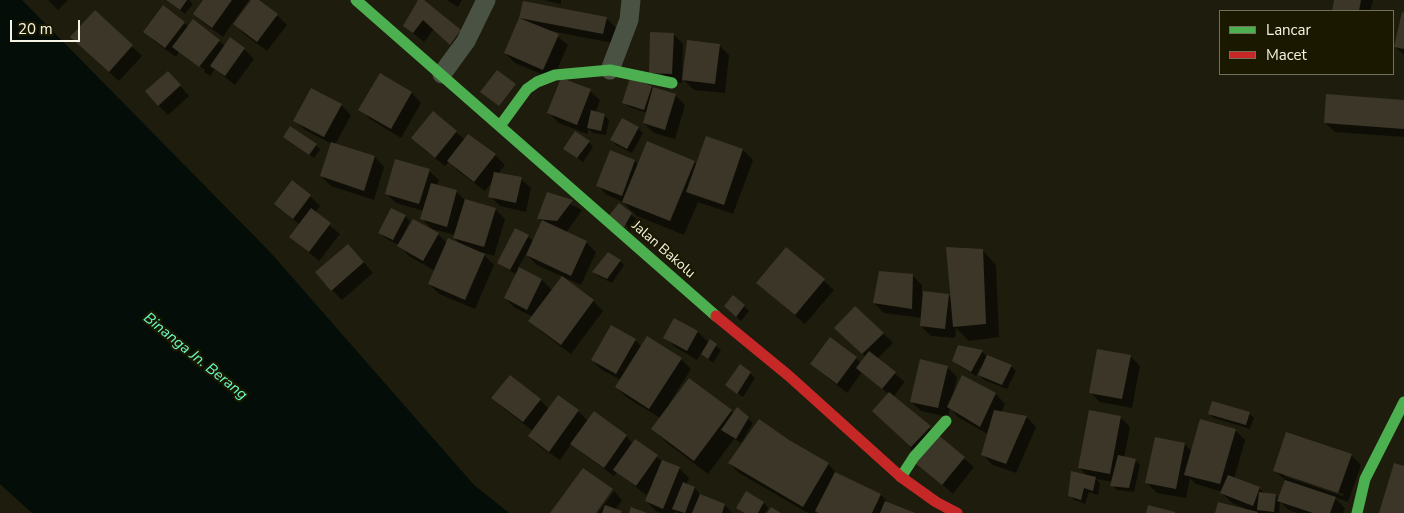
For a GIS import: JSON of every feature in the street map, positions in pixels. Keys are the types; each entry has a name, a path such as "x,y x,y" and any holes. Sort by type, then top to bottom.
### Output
{"main road":[{"name":"Jalan Bakolu","path":"356,0 702,305 789,376 936,502 957,513"},
{"path":"500,126 527,88 555,74 610,70 672,83"},
{"path":"1357,513 1365,478 1404,402"},
{"path":"904,473 914,457 946,420"}],"street":[{"path":"442,74 466,41 486,0"},
{"path":"610,70 628,20 631,0"}],"water":[{"name":"Binanga Jn. Berang","path":"0,0 22,0 270,252 474,485 509,513 32,513 0,484"}],"building":[{"path":"166,0 187,0 180,10"},
{"path":"203,0 232,0 212,28 193,14"},
{"path":"251,0 259,0 278,14 257,42 233,24"},
{"path":"418,0 424,0 461,30 450,45 423,20 413,33 403,26"},
{"path":"1334,0 1361,0 1359,10 1332,10"},
{"path":"523,1 607,17 603,34 519,18"},
{"path":"163,5 185,22 165,48 143,32"},
{"path":"95,10 133,45 109,72 70,37"},
{"path":"1402,12 1404,13 1404,49 1394,47"},
{"path":"519,18 559,34 543,70 504,53"},
{"path":"193,19 220,40 199,67 172,47"},
{"path":"650,32 674,33 672,74 649,73"},
{"path":"230,37 245,48 225,76 210,66"},
{"path":"687,40 720,44 715,84 682,80"},
{"path":"497,70 516,84 499,106 480,92"},
{"path":"168,71 181,85 158,106 145,91"},
{"path":"380,73 412,92 391,129 358,110"},
{"path":"561,78 591,89 577,125 547,113"},
{"path":"630,78 652,86 644,110 622,103"},
{"path":"653,87 676,94 665,130 643,123"},
{"path":"311,88 342,104 324,137 293,121"},
{"path":"1326,94 1404,100 1404,129 1324,123"},
{"path":"591,110 605,114 601,131 587,128"},
{"path":"433,111 457,131 435,158 411,138"},
{"path":"622,118 639,127 627,149 610,140"},
{"path":"290,126 317,144 309,155 283,137"},
{"path":"575,131 590,141 577,158 563,149"},
{"path":"468,134 496,154 474,182 447,161"},
{"path":"706,136 743,149 724,205 686,192"},
{"path":"647,141 695,161 670,221 622,202"},
{"path":"331,142 375,156 364,191 320,176"},
{"path":"610,150 635,160 622,196 596,186"},
{"path":"395,159 430,169 419,204 385,194"},
{"path":"494,172 522,177 516,203 488,197"},
{"path":"292,180 311,195 293,219 274,204"},
{"path":"431,183 457,190 447,227 420,219"},
{"path":"547,192 573,200 557,221 537,219"},
{"path":"465,199 496,208 484,247 453,238"},
{"path":"619,203 632,213 624,227 607,218"},
{"path":"311,208 331,223 309,252 289,237"},
{"path":"391,208 406,215 393,240 378,233"},
{"path":"413,219 439,233 423,261 397,246"},
{"path":"542,220 587,241 571,276 526,255"},
{"path":"515,228 529,235 510,270 497,263"},
{"path":"448,238 485,254 465,300 428,284"},
{"path":"348,244 364,262 331,291 315,272"},
{"path":"786,247 825,279 795,315 756,283"},
{"path":"946,247 983,249 986,324 953,327"},
{"path":"608,252 621,260 607,279 592,272"},
{"path":"519,267 542,279 527,310 504,298"},
{"path":"879,271 913,274 912,309 873,303"},
{"path":"562,276 594,300 561,345 528,321"},
{"path":"923,291 949,294 945,329 920,326"},
{"path":"733,295 745,305 736,317 724,306"},
{"path":"855,306 884,333 862,354 834,328"},
{"path":"674,318 698,331 687,351 663,338"},
{"path":"611,325 636,339 616,374 591,360"},
{"path":"647,336 682,358 649,409 615,387"},
{"path":"830,337 857,357 837,384 810,364"},
{"path":"710,339 717,344 708,359 701,354"},
{"path":"958,345 983,350 971,372 952,361"},
{"path":"1097,349 1131,355 1122,399 1089,393"},
{"path":"869,351 896,372 882,389 856,368"},
{"path":"987,355 1012,365 1002,385 978,375"},
{"path":"920,359 948,366 938,408 910,402"},
{"path":"740,364 751,372 737,394 725,385"},
{"path":"510,375 541,399 523,422 491,398"},
{"path":"962,375 996,393 980,427 947,407"},
{"path":"689,378 732,410 694,461 651,429"},
{"path":"889,392 931,426 911,447 872,411"},
{"path":"558,395 579,410 549,452 528,436"},
{"path":"1212,401 1250,412 1246,425 1208,414"},
{"path":"737,407 749,417 736,439 721,430"},
{"path":"994,410 1027,416 1006,464 981,455"},
{"path":"1089,410 1121,416 1110,474 1078,468"},
{"path":"594,411 627,435 604,468 570,444"},
{"path":"759,419 789,440 829,463 803,507 728,463"},
{"path":"1200,419 1236,429 1220,484 1184,475"},
{"path":"1286,432 1352,454 1338,493 1273,471"},
{"path":"937,434 965,457 942,485 915,463"},
{"path":"1155,437 1185,443 1176,489 1145,483"},
{"path":"635,439 658,455 636,486 613,470"},
{"path":"1118,455 1136,459 1129,488 1110,486"},
{"path":"662,460 680,467 663,509 645,501"},
{"path":"1394,463 1404,466 1404,513 1379,513"},
{"path":"583,468 613,489 596,513 550,513"},
{"path":"1071,471 1096,477 1093,491 1084,488 1081,500 1068,496"},
{"path":"835,472 881,494 872,513 819,513 815,511"},
{"path":"1228,475 1260,487 1253,506 1220,493"},
{"path":"1285,480 1336,497 1330,513 1313,513 1277,501"},
{"path":"683,482 695,487 685,513 672,509"},
{"path":"746,491 764,502 758,513 744,513 736,508"},
{"path":"1259,492 1276,494 1274,512 1257,510"},
{"path":"700,494 725,504 722,513 692,513"},
{"path":"885,501 915,513 880,513"},
{"path":"1218,502 1258,512 1215,513"},
{"path":"605,505 622,511 621,513 602,513"},
{"path":"1148,505 1175,512 1175,513 1146,513"},
{"path":"631,507 647,513 629,513"},
{"path":"771,507 781,513 767,513"}],"traffic: fast":[{"path":"356,0 716,316"},
{"path":"500,126 527,89 537,82 555,75 610,70 672,83"},
{"path":"1357,513 1365,479 1404,402"},
{"path":"901,477 914,457 946,421"}],"traffic: jam":[{"path":"716,316 789,376 901,477 936,502 957,513"}]}
